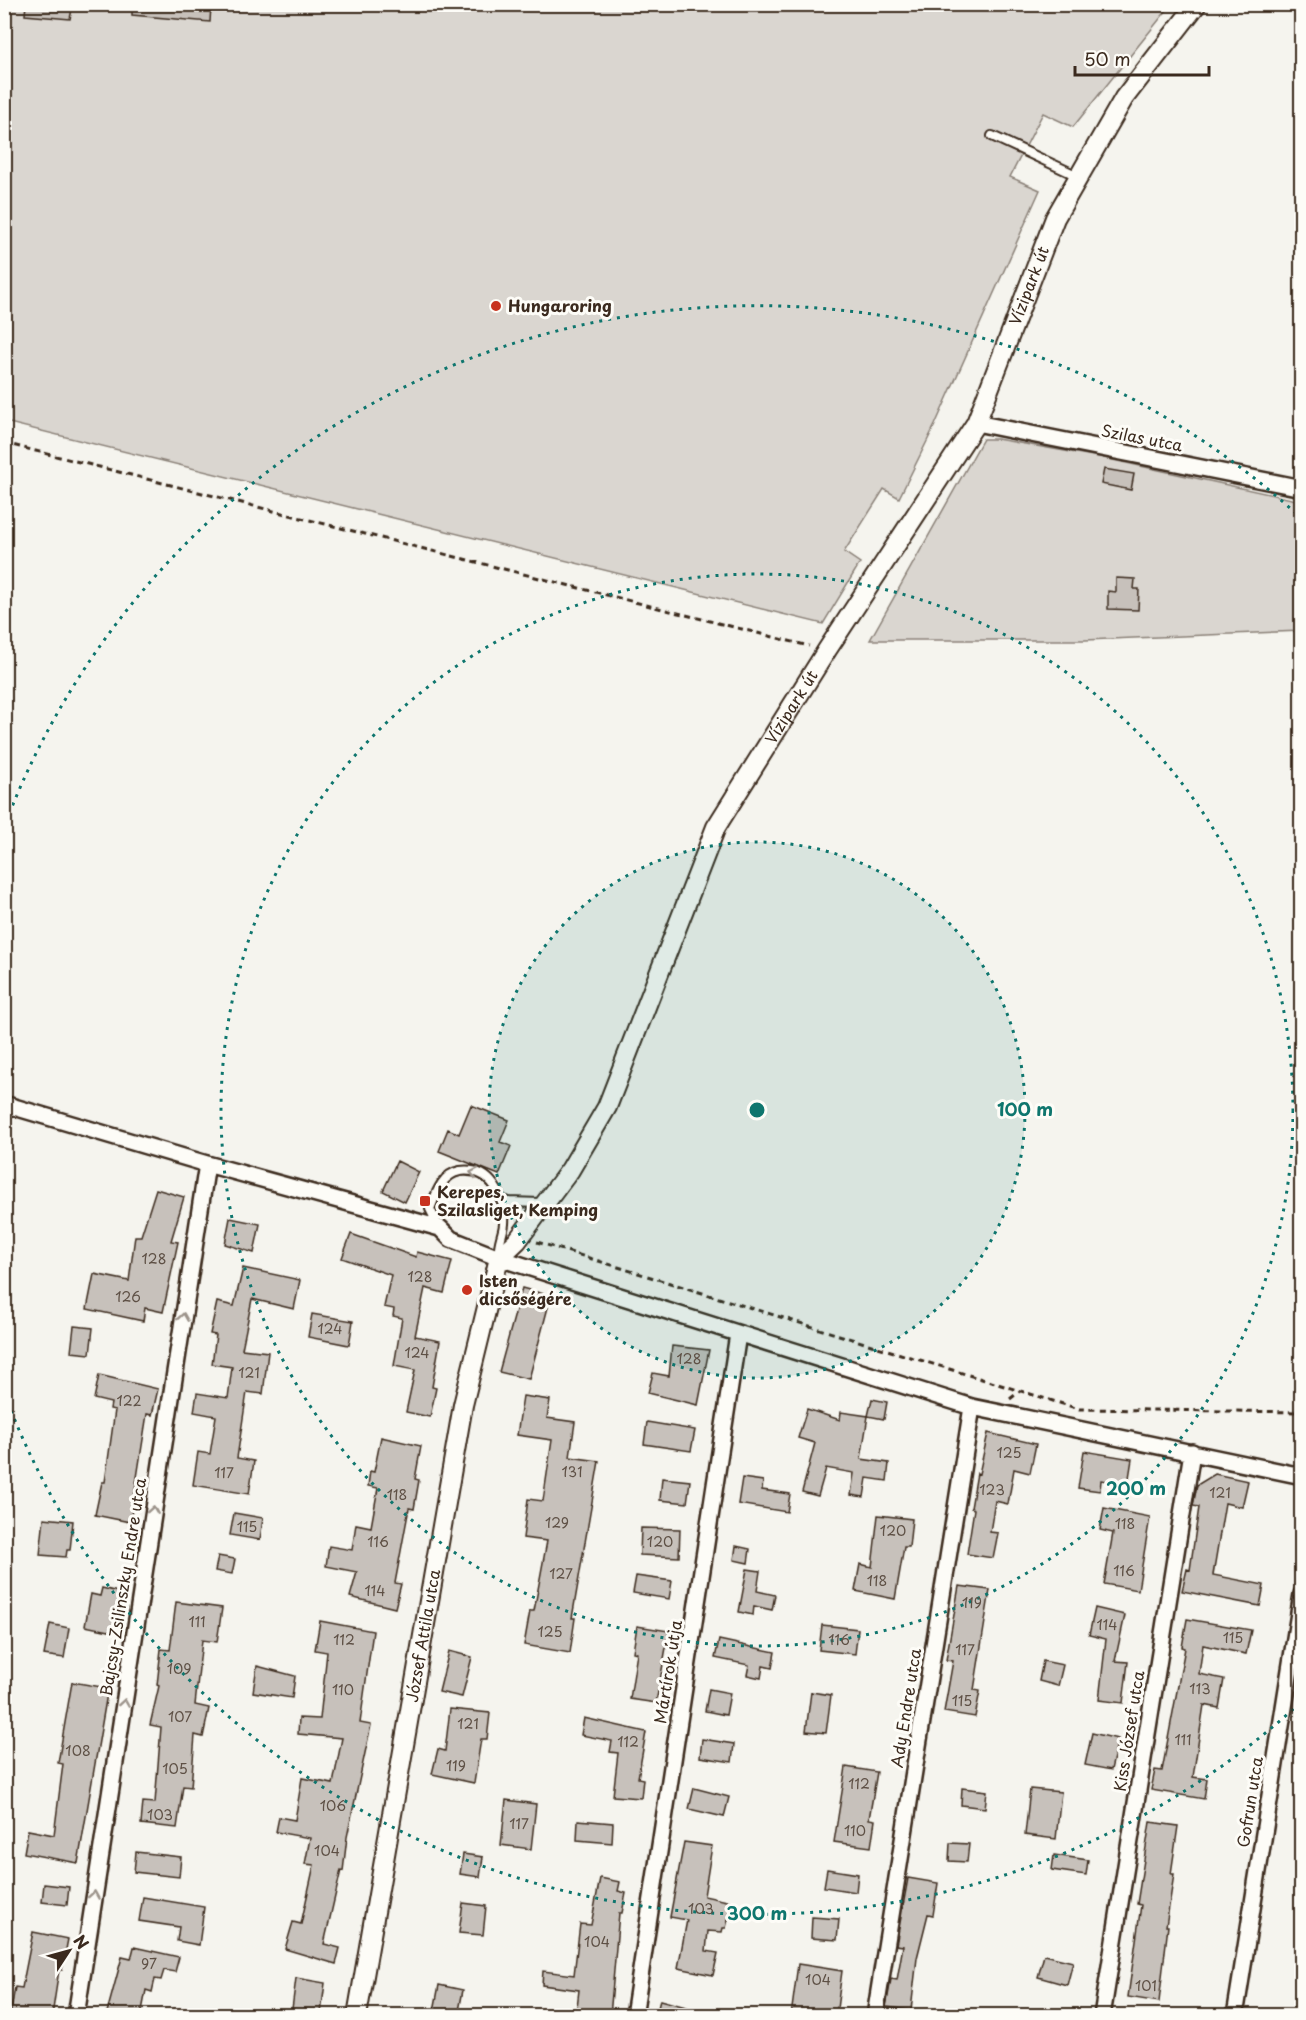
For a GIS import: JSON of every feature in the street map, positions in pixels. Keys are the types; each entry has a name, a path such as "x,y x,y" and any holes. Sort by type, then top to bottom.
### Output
{"street":[{"name":"Vízipark út","path":"499,1258 520,1237 570,1170 607,1107 716,828 827,650 976,423 1055,218 1124,98 1197,4"},
{"name":"Szilas utca","path":"976,423 1302,488"},
{"path":"4,1104 207,1164 440,1228 451,1239 499,1258 972,1407 1301,1475"},
{"name":"Bajcsy-Zsilinszky Endre utca","path":"76,2016 207,1164"},
{"name":"József Attila utca","path":"357,2016 463,1405 499,1258"},
{"name":"Mártírok útja","path":"634,2016 738,1334"},
{"name":"Ady Endre utca","path":"875,2016 972,1407"},
{"name":"Kiss József utca","path":"1102,2016 1192,1452"},
{"name":"Gofrun utca","path":"1235,2016 1302,1594"}],"lane":[{"path":"992,136 1079,176"},
{"path":"440,1228 430,1209 437,1190 452,1173 474,1171 483,1174 492,1180 500,1199 504,1225 498,1249 499,1258"},
{"path":"500,1199 537,1204 548,1200"}],"path":[{"path":"4,444 827,650"},
{"path":"520,1237 1079,1409 1302,1412"}],"shaded area":[{"name":"Hungaroring","path":"5,5 1171,5 1073,127 1043,113 1010,177 1040,190 935,425 899,498 884,489 844,552 860,563 823,624 5,422"},
{"path":"983,439 997,439 1099,457 1301,501 1301,631 1085,640 870,640"}],"building":[{"path":"26,4 73,4 70,19 25,15"},
{"path":"132,4 211,5 210,22 132,15"},
{"path":"1104,469 1134,474 1131,490 1101,484"},
{"path":"1116,578 1135,579 1134,589 1139,589 1138,610 1108,609 1108,591 1116,592"},
{"path":"471,1105 509,1120 500,1142 511,1146 499,1175 439,1151 448,1129 459,1134"},
{"path":"397,1161 419,1172 405,1202 383,1191"},
{"path":"156,1189 184,1197 171,1241 178,1242 163,1312 145,1308 143,1321 87,1309 94,1274 129,1281 135,1236 141,1236"},
{"path":"230,1218 260,1224 254,1253 225,1244"},
{"path":"351,1234 416,1257 417,1252 452,1261 444,1293 425,1288 415,1336 440,1341 432,1387 436,1388 430,1417 406,1412 415,1370 394,1366 402,1318 393,1316 394,1309 384,1307 391,1275 342,1258"},
{"path":"243,1268 300,1280 294,1309 252,1299 242,1349 268,1352 263,1394 247,1392 237,1458 254,1461 249,1494 193,1485 198,1452 210,1454 216,1416 194,1412 197,1393 228,1398 232,1367 212,1364 216,1335 210,1334 217,1302 234,1306"},
{"path":"522,1288 551,1296 529,1379 499,1372"},
{"path":"312,1314 353,1321 349,1345 308,1337"},
{"path":"74,1326 93,1328 90,1354 71,1352"},
{"path":"672,1346 709,1350 698,1405 648,1393 653,1373 669,1376"},
{"path":"99,1375 158,1389 152,1415 147,1414 130,1522 95,1515 102,1482 105,1482 115,1410 110,1409 111,1403 94,1399"},
{"path":"523,1396 550,1400 547,1418 575,1422 570,1457 599,1461 572,1618 575,1618 570,1653 524,1645 530,1611 534,1611 547,1541 523,1538 528,1499 543,1501 552,1440 517,1435"},
{"path":"872,1399 887,1402 884,1419 868,1416"},
{"path":"807,1409 840,1420 841,1412 868,1416 861,1459 889,1463 887,1481 867,1478 864,1497 851,1495 854,1473 826,1468 818,1496 802,1492 815,1443 798,1438"},
{"path":"647,1422 695,1430 691,1451 644,1444"},
{"path":"988,1433 1036,1444 1030,1473 1014,1469 1008,1504 995,1501 990,1532 998,1533 993,1558 967,1554 977,1473 979,1474"},
{"path":"381,1437 421,1446 415,1479 419,1480 414,1509 409,1508 395,1583 401,1584 395,1608 350,1597 357,1572 326,1566 329,1546 352,1550 356,1524 371,1527 378,1488 368,1486 370,1471 374,1472"},
{"path":"1084,1451 1132,1459 1128,1484 1101,1480 1100,1491 1078,1488"},
{"path":"1215,1474 1248,1481 1242,1507 1225,1503 1213,1575 1264,1585 1260,1606 1182,1591 1187,1569 1190,1570 1199,1507 1193,1506 1197,1485"},
{"path":"662,1478 690,1481 687,1503 660,1500"},
{"path":"742,1478 763,1481 762,1490 790,1494 787,1512 738,1504"},
{"path":"1104,1508 1150,1517 1138,1590 1104,1584 1113,1533 1100,1530"},
{"path":"234,1513 263,1518 260,1540 230,1535"},
{"path":"878,1515 912,1519 909,1547 904,1547 895,1599 855,1591 860,1564 872,1567"},
{"path":"44,1518 73,1521 70,1550 67,1550 66,1557 40,1555"},
{"path":"641,1528 680,1529 679,1557 640,1555"},
{"path":"736,1546 750,1549 748,1563 734,1560"},
{"path":"218,1556 235,1559 232,1574 215,1571"},
{"path":"747,1569 760,1571 757,1591 775,1595 772,1610 754,1606 753,1615 739,1612"},
{"path":"636,1576 672,1581 669,1599 633,1593"},
{"path":"959,1586 990,1590 974,1690 980,1691 975,1717 944,1712 953,1661 946,1660"},
{"path":"102,1588 122,1593 114,1632 85,1626 91,1594 100,1596"},
{"path":"176,1602 222,1608 217,1642 202,1640 195,1705 209,1708 203,1737 195,1735 191,1787 183,1786 177,1828 141,1824 143,1802 155,1803 161,1727 150,1725 159,1686 157,1685 161,1649 170,1650"},
{"path":"1095,1608 1125,1615 1115,1661 1128,1662 1123,1703 1099,1700 1106,1639 1089,1635"},
{"path":"1187,1619 1251,1630 1246,1654 1203,1645 1199,1674 1224,1679 1219,1708 1204,1705 1193,1777 1207,1779 1204,1799 1151,1790 1155,1770 1162,1771 1185,1648 1182,1647"},
{"path":"320,1621 373,1631 360,1723 371,1725 347,1837 343,1871 341,1870 324,1944 340,1948 336,1964 285,1949 293,1922 301,1924 314,1865 305,1864 310,1838 276,1832 279,1817 295,1820 302,1778 333,1784 342,1738 298,1734 299,1718 320,1719 327,1652 315,1650"},
{"path":"50,1624 69,1628 64,1658 44,1655"},
{"path":"822,1625 858,1629 855,1654 819,1650"},
{"path":"637,1626 669,1631 656,1703 630,1699 637,1653 633,1652"},
{"path":"719,1640 775,1652 772,1668 763,1666 761,1678 747,1675 749,1665 715,1658"},
{"path":"449,1651 472,1657 462,1697 439,1692"},
{"path":"1043,1661 1063,1665 1058,1686 1039,1681"},
{"path":"257,1666 295,1676 292,1698 253,1692"},
{"path":"72,1682 108,1688 78,1863 24,1853 28,1830 54,1835 63,1764 58,1763"},
{"path":"709,1689 730,1693 726,1715 705,1711"},
{"path":"811,1692 831,1695 826,1733 806,1731"},
{"path":"450,1709 490,1713 487,1739 481,1739 474,1783 432,1774 438,1749 445,1751"},
{"path":"584,1718 646,1732 638,1778 643,1779 641,1798 613,1796 618,1753 610,1752 612,1741 581,1735"},
{"path":"1092,1733 1118,1739 1111,1770 1085,1765"},
{"path":"702,1739 734,1744 732,1762 700,1757"},
{"path":"846,1767 877,1772 869,1819 875,1820 871,1847 834,1842"},
{"path":"694,1788 729,1797 724,1817 689,1809"},
{"path":"962,1788 987,1791 985,1808 961,1805"},
{"path":"1030,1789 1061,1792 1056,1839 1025,1835"},
{"path":"506,1800 536,1804 531,1849 501,1845"},
{"path":"578,1820 613,1823 612,1843 577,1840"},
{"path":"1150,1822 1178,1826 1171,1874 1174,1874 1166,1926 1168,1926 1159,2002 1128,1997 1141,1905 1137,1904"},
{"path":"684,1842 712,1846 704,1896 732,1902 726,1928 723,1928 722,1932 708,1931 706,1951 718,1953 713,1975 678,1968 687,1920 670,1917"},
{"path":"950,1843 969,1844 967,1862 949,1861"},
{"path":"136,1852 181,1857 179,1877 134,1872"},
{"path":"463,1854 483,1857 480,1877 460,1874"},
{"path":"1054,1855 1088,1860 1086,1875 1052,1870"},
{"path":"827,1869 858,1874 856,1892 824,1887"},
{"path":"600,1878 620,1882 618,1891 626,1893 622,1913 619,1913 610,2016 576,2016 579,1990 542,1985 543,1971 574,1975 580,1924 591,1925"},
{"path":"908,1878 938,1883 933,1915 928,1914 917,1958 911,2010 886,2007 891,1979 897,1980 903,1946 896,1945"},
{"path":"44,1884 69,1887 67,1905 42,1902"},
{"path":"143,1897 204,1907 199,1945 177,1941 179,1927 139,1921"},
{"path":"463,1903 486,1906 483,1935 459,1933"},
{"path":"812,1917 839,1919 837,1940 811,1938"},
{"path":"33,1932 68,1939 62,1970 59,1970 52,2016 10,2016 15,1987 22,1988"},
{"path":"134,1947 179,1957 175,1972 164,1970 161,1980 155,1979 152,1992 146,1990 141,2016 106,2016 122,1957 131,1959"},
{"path":"1044,1955 1073,1962 1067,1985 1038,1977"},
{"path":"798,1964 842,1971 836,2016 791,2016"},
{"path":"296,1978 325,1983 321,2013 292,2009"},
{"path":"439,1985 463,1990 458,2016 434,2011"},
{"path":"660,2000 701,2011 701,2016 656,2016"}],"place":[{"name":"Hungaroring","path":"496,306"},
{"name":"Kerepes, Szilasliget, Kemping","path":"425,1201"},
{"name":"Isten dicsőségére","path":"467,1290"}]}
